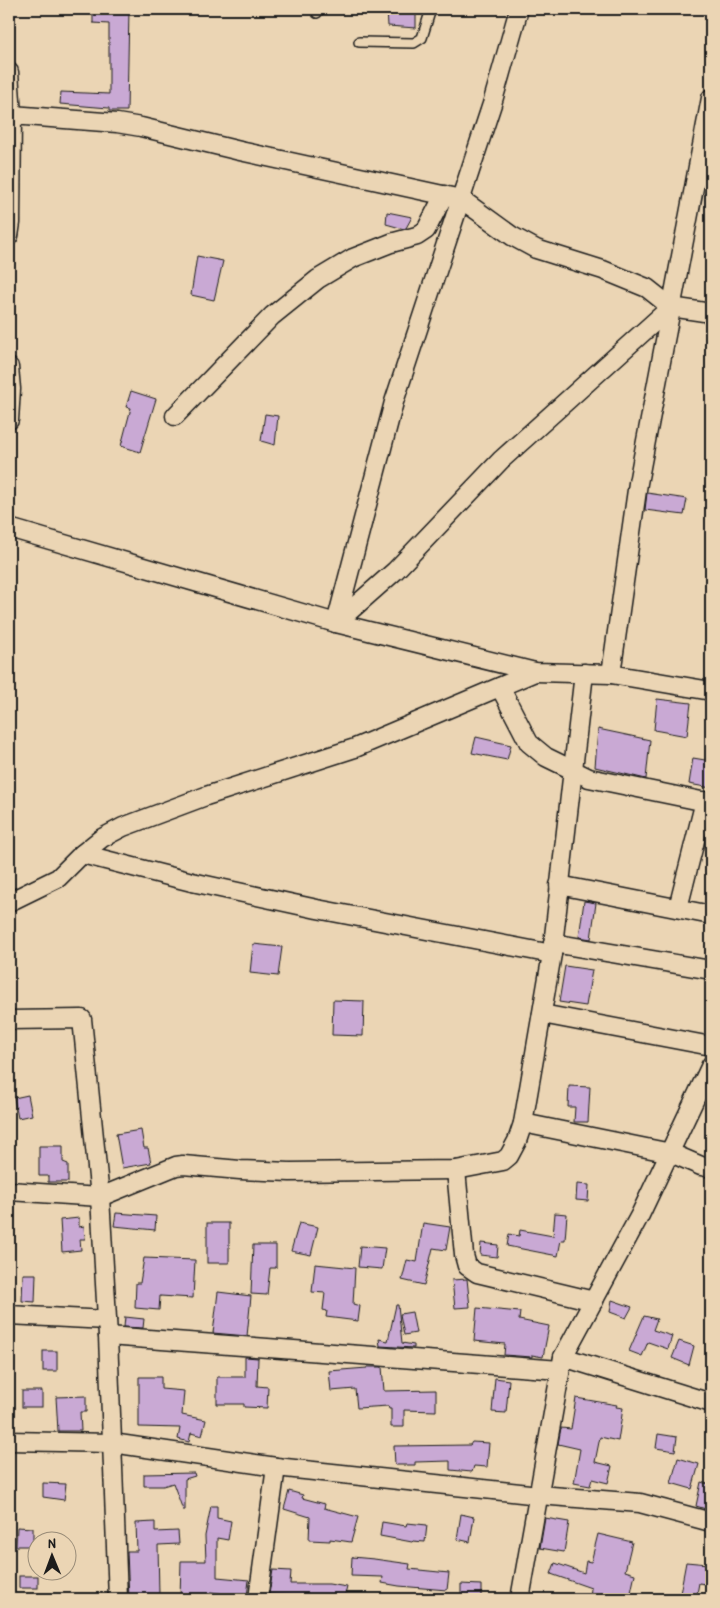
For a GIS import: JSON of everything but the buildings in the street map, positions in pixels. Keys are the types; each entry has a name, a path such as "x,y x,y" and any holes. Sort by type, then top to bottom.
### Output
{"street":[{"path":"336,623 394,402 492,104 519,9"},
{"path":"9,72 12,115 11,223 9,236"},
{"path":"612,674 638,483 711,98"},
{"path":"12,115 117,123 141,127 240,151 461,199 512,236 536,249 603,270 647,288 672,307 711,313"},
{"path":"175,416 272,316 318,279 354,258 422,233 430,223 444,195"},
{"path":"336,623 395,571 501,460 672,307"},
{"path":"9,366 11,389 9,420"},
{"path":"9,528 336,623 535,672 612,674 711,691"},
{"path":"9,902 58,878 82,854 102,838 123,827 206,796 355,748 535,672"},
{"path":"9,1191 100,1197 176,1166 183,1165 290,1172 456,1170 503,1161 509,1156 518,1141 523,1123 542,1014 560,885 584,673"},
{"path":"500,687 529,742 546,757 589,778 708,802 678,908"},
{"path":"82,854 192,882 552,949 711,970"},
{"path":"560,885 711,915"},
{"path":"542,1014 711,1046"},
{"path":"9,1020 82,1019 100,1197 108,1328 118,1599"},
{"path":"520,1599 561,1364 640,1215 711,1065"},
{"path":"523,1123 671,1153 701,1166 711,1168"},
{"path":"456,1170 464,1255 467,1266 477,1273 594,1301"},
{"path":"9,1315 108,1328 561,1364 711,1403"},
{"path":"9,1441 112,1443 276,1467 539,1495 640,1503 711,1522"},
{"path":"258,1599 276,1467"}],"lane":[{"path":"359,42 414,43 422,38 431,9"}]}
